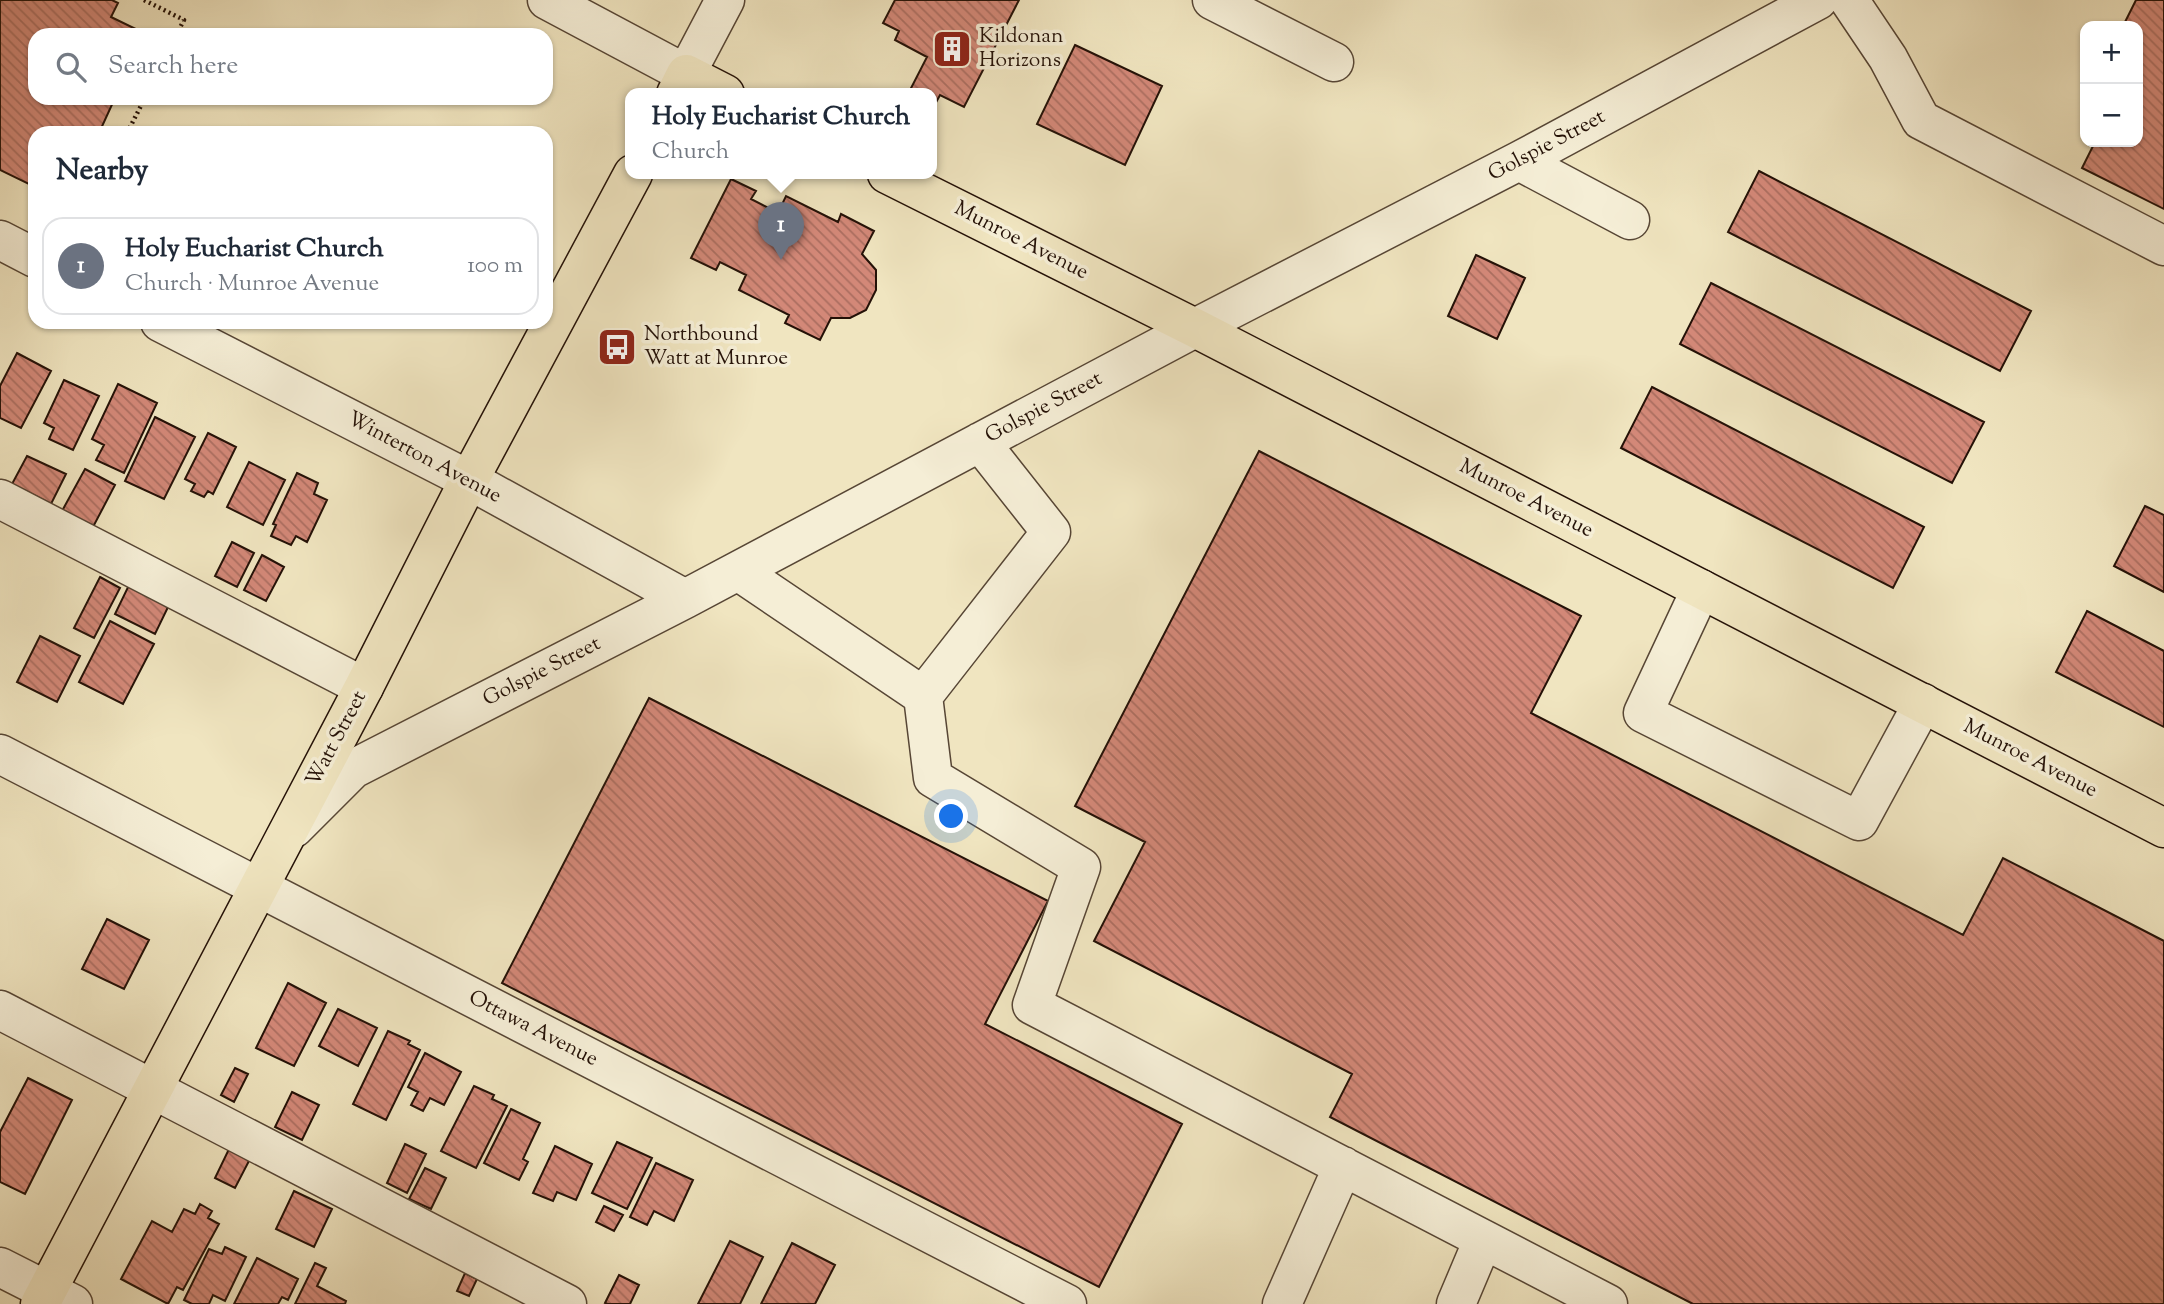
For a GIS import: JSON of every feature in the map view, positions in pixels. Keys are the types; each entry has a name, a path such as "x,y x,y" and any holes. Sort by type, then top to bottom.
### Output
{"main road":[{"path":"681,84 699,88"},
{"name":"Watt Street","path":"553,324 630,179"},
{"name":"Munroe Avenue","path":"897,179 1195,328 2164,828"},
{"name":"Watt Street","path":"53,1300 151,1089 550,329"}],"street":[{"path":"547,0 681,84 725,0"},
{"path":"1212,0 1334,62"},
{"name":"Golspie Street","path":"285,837 353,769 685,599 1195,328 1519,161 1818,0"},
{"path":"1849,0 1888,58 1921,120 2164,246"},
{"path":"1519,161 1630,220"},
{"path":"0,240 28,254"},
{"name":"Winterton Avenue","path":"174,329 470,480 685,599"},
{"path":"980,442 1051,532 923,696 933,778 1081,867 1032,1005 1608,1304"},
{"path":"0,499 364,687"},
{"path":"738,571 923,696"},
{"path":"1701,589 1643,713 1859,821 1923,704"},
{"name":"Ottawa Avenue","path":"0,754 1067,1304"},
{"path":"0,1010 566,1304"},
{"path":"1282,1304 1343,1166"},
{"path":"1456,1304 1483,1240"},
{"path":"0,1267 53,1300"}],"path":[{"path":"144,0 184,20 180,28"},
{"path":"131,126 141,105"}],"building":[{"path":"0,0 112,0 118,3 111,17 134,28 28,28 28,105 112,105 102,126 28,126 28,184 0,170"},
{"name":"Kildonan Horizons","path":"895,0 1019,0 964,107 940,95 937,101 937,88 911,88 927,57 895,40 899,31 883,23"},
{"path":"2136,0 2164,0 2164,209 2082,168 2092,147 2143,147 2143,21 2126,21"},
{"path":"1075,45 1162,86 1125,165 1037,124"},
{"path":"1759,171 2031,311 2000,371 1728,232"},
{"path":"731,179 756,191 751,199 778,213 786,196 838,222 841,214 874,231 862,254 876,270 876,290 866,310 850,318 831,318 820,340 785,323 789,315 739,290 746,275 720,262 716,270 691,258"},
{"path":"1476,255 1525,278 1497,339 1448,316"},
{"path":"1711,283 1984,422 1952,483 1680,344"},
{"path":"17,353 51,371 21,428 0,418 0,386"},
{"path":"64,380 99,396 73,450 49,439 54,428 44,423"},
{"path":"118,384 157,403 124,473 96,460 104,445 92,439"},
{"path":"1652,387 1924,527 1893,588 1621,448"},
{"path":"155,417 195,437 164,499 125,481"},
{"path":"208,433 236,447 213,494 208,491 204,497 191,491 195,484 185,479"},
{"path":"1259,451 1581,616 1531,713 1963,935 2003,858 2164,941 2164,1304 1693,1304 1330,1117 1352,1074 1094,941 1145,842 1075,806"},
{"path":"27,456 66,474 51,504 12,484"},
{"path":"249,462 285,480 263,525 227,507"},
{"path":"85,469 115,485 93,527 62,511"},
{"path":"297,473 318,483 314,494 327,500 307,542 296,536 291,545 271,536 276,525 273,524"},
{"path":"2145,506 2164,515 2164,592 2114,566"},
{"path":"232,542 254,553 237,587 215,576"},
{"path":"262,555 284,567 266,601 244,590"},
{"path":"100,577 120,588 94,638 74,628"},
{"path":"130,583 170,603 155,634 115,614"},
{"path":"2087,611 2164,651 2164,727 2056,672"},
{"path":"110,621 154,644 123,704 79,682"},
{"path":"40,636 80,656 57,702 17,682"},
{"path":"649,698 1048,901 985,1024 1182,1124 1099,1287 502,983"},
{"path":"107,919 149,940 124,989 82,969"},
{"path":"288,983 326,1003 294,1066 256,1048"},
{"path":"338,1009 377,1028 358,1066 319,1046"},
{"path":"388,1031 410,1041 408,1044 420,1050 386,1120 353,1104"},
{"path":"425,1053 461,1072 444,1105 430,1098 423,1111 411,1105 418,1092 408,1087"},
{"path":"235,1068 248,1074 234,1102 221,1095"},
{"path":"28,1078 72,1100 25,1194 0,1182 0,1132"},
{"path":"474,1086 494,1095 492,1099 507,1106 476,1168 441,1151"},
{"path":"292,1092 319,1105 302,1140 275,1127"},
{"path":"511,1109 540,1123 523,1159 528,1162 519,1180 484,1163"},
{"path":"617,1142 652,1158 627,1209 592,1193"},
{"path":"405,1144 426,1154 407,1193 387,1183"},
{"path":"555,1146 592,1164 576,1200 557,1192 553,1201 533,1193"},
{"path":"229,1149 250,1159 235,1188 215,1178"},
{"path":"656,1163 693,1180 674,1221 654,1211 647,1225 630,1217"},
{"path":"425,1168 446,1178 431,1209 409,1199"},
{"path":"294,1191 332,1209 314,1247 276,1229"},
{"path":"200,1204 212,1211 208,1218 219,1224 183,1290 177,1287 168,1304 121,1279 152,1221 172,1232 184,1209 195,1214"},
{"path":"604,1206 623,1215 614,1231 596,1222"},
{"path":"730,1241 763,1257 740,1304 698,1304"},
{"path":"792,1243 835,1265 815,1304 761,1304"},
{"path":"225,1247 246,1257 225,1301 213,1295 209,1304 192,1304 184,1300 209,1249 222,1254"},
{"path":"257,1258 298,1279 288,1300 282,1297 278,1304 234,1304"},
{"path":"315,1263 326,1268 317,1286 346,1301 345,1304 295,1304"},
{"path":"465,1273 477,1279 469,1296 457,1291"},
{"path":"619,1275 639,1285 630,1304 605,1303"}],"place":[{"name":"Kildonan Horizons","path":"952,49"},
{"name":"Holy Eucharist Church","path":"781,260"},
{"name":"Northbound Watt at Munroe","path":"617,347"}]}
